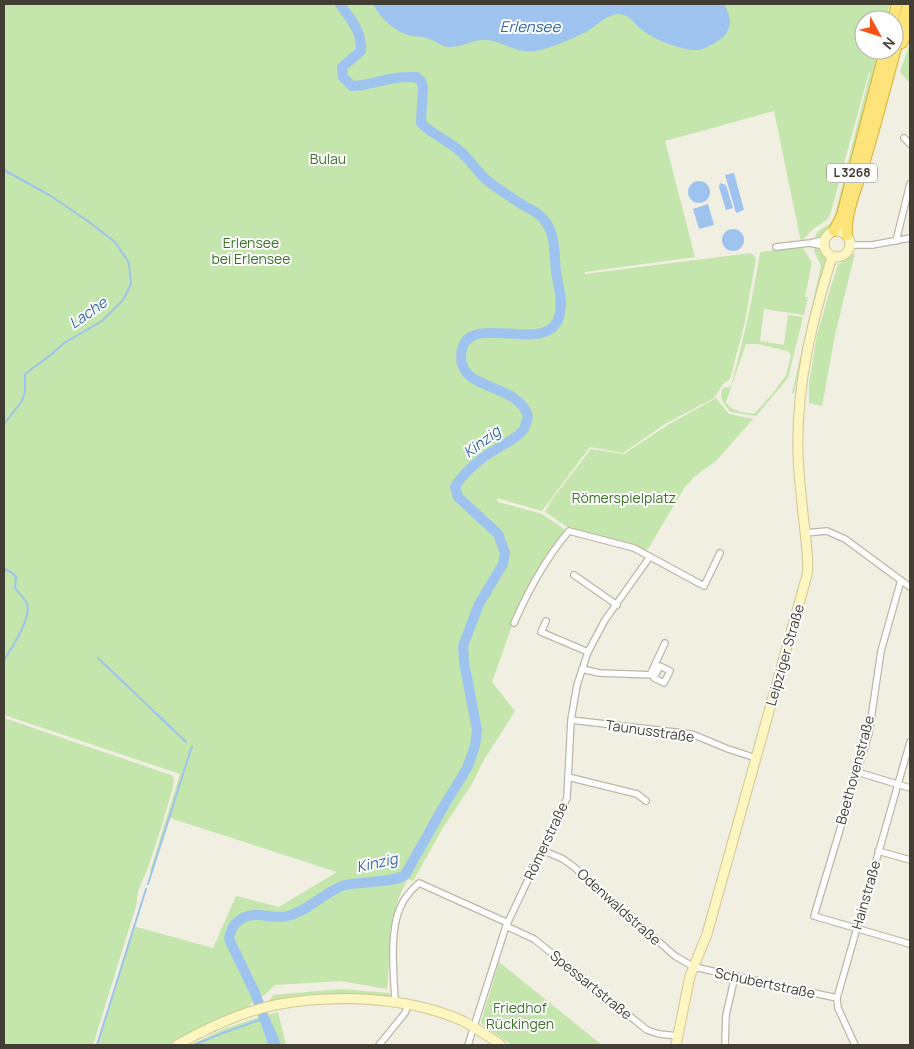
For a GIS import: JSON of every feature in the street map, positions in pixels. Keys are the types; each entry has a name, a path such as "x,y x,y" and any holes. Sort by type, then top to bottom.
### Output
{"highway":[{"name":"L 3268","path":"848,240 846,226 848,216 908,4"},
{"path":"886,84 910,25"},
{"name":"L 3268","path":"834,231 842,214 882,60"}],"main road":[{"path":"824,243 826,252 832,257 845,255 848,240 841,231 834,231"},
{"name":"L 3268","path":"824,243 828,234 834,231"},
{"name":"Leipziger Straße","path":"677,1041 690,976 707,934 805,585 808,566 798,468 799,412 808,346 832,257"},
{"path":"177,1045 214,1026 276,1005 339,999 408,1004 443,1014 474,1028 501,1045"}],"street":[{"path":"904,138 910,144"},
{"path":"896,241 910,184"},
{"path":"848,240 872,245 910,238"},
{"path":"776,247 810,244 815,241 824,243"},
{"path":"514,623 535,578 551,552 569,531 634,548 649,558 704,586 720,554"},
{"path":"805,533 827,531 845,539 910,587"},
{"name":"Römerstraße","path":"468,1045 507,924 567,798 574,697 588,652 605,620 649,558"},
{"path":"574,576 616,604"},
{"name":"Beethovenstraße","path":"856,929 814,916 869,733 881,651 901,580"},
{"path":"546,620 541,632 588,652"},
{"path":"582,669 599,673 653,675 665,643"},
{"name":"Taunusstraße","path":"571,720 692,734 756,758"},
{"name":"Hainstraße","path":"837,998 910,742"},
{"path":"856,772 910,788"},
{"path":"568,777 637,794 646,801"},
{"name":"Odenwaldstraße","path":"542,850 574,867 675,956 694,967"},
{"path":"878,851 910,860"},
{"name":"Spessartstraße","path":"395,1002 395,922 404,899 419,883 507,924 534,939 647,1030 677,1041"},
{"path":"856,929 910,944"},
{"name":"Schubertstraße","path":"694,967 837,998"},
{"path":"726,1045 726,1015 735,976"},
{"path":"837,998 838,1008 855,1045"},
{"path":"379,1045 405,1013 408,1004"}],"green space":[{"name":"Erlensee bei Erlensee","path":"4,4 890,4 888,10 854,10 854,60 876,60 834,229 823,237 815,237 834,218 869,72 830,215 827,220 813,229 801,242 774,111 665,141 695,257 585,272 585,274 751,253 756,258 745,322 730,379 723,384 714,398 665,424 623,453 590,447 542,511 497,498 498,502 542,514 567,531 542,563 526,590 492,682 515,711 482,763 472,784 444,826 413,881 408,879 402,891 394,918 387,989 341,981 275,985 249,1005 249,1008 171,1045 97,1045 133,926 213,948 236,896 279,907 337,872 170,818 152,872 150,871 180,774 4,715"},
{"path":"910,43 910,83 900,72"},
{"path":"802,247 812,262 805,297 808,297 804,315 764,309 760,341 784,345 788,315 803,317 788,378 756,416 731,412 724,404 721,395 723,388 731,386 740,353 760,252","holes":["746,344 758,344 788,351 791,355 786,375 754,414 735,410 726,402"]},
{"path":"815,247 820,249 826,260 813,305 794,393 792,393 821,266 814,251"},
{"path":"855,253 835,335 822,406 809,403 809,383 817,335 831,286 838,265"},
{"name":"Römerspielplatz","path":"716,398 729,414 753,419 716,461 695,476 684,488 648,549 642,550 633,545 569,528 545,512 553,498 591,449 624,454 666,426"},
{"path":"4,718 171,775 174,778 161,829 139,890 137,903 93,1045 4,1045"},
{"name":"Friedhof Rückingen","path":"499,962 602,1045 512,1045 484,1026 481,1022"},
{"path":"341,989 389,993 392,998 308,998 268,1002 273,995"},
{"path":"278,1012 286,1045 280,1045 267,1015"},
{"path":"259,1017 268,1045 190,1045 224,1029"}],"water":[{"name":"Erlensee","path":"373,4 724,4 730,21 729,28 724,37 699,50 685,49 662,41 642,30 629,17 618,14 609,16 586,32 563,42 540,50 524,51 485,40 448,47 425,37 412,36 400,32 389,24"},
{"path":"734,173 744,210 736,213 725,175"},
{"path":"699,181 707,184 710,192 707,200 699,203 691,200 688,192 691,184"},
{"path":"720,183 726,185 733,208 726,210 719,187"},
{"path":"708,204 714,225 699,229 693,209"},
{"path":"733,229 743,236 744,240 737,250 733,251 723,244 722,240 729,230"},
{"path":"267,1015 280,1045 268,1045 259,1017"}],"waterway":[{"name":"Kinzig","path":"276,1045 256,995 229,939 231,931 240,920 252,915 282,917 296,913 345,885 385,881 405,875 467,768 475,746 477,730 464,662 463,646 479,604 503,564 505,553 498,534 458,497 455,487 474,465 520,433 525,427 528,416 522,405 513,398 470,376 463,368 461,357 465,342 476,335 491,333 541,333 553,327 561,308 553,241 545,220 489,182 461,152 421,123 423,87 421,81 416,77 403,77 352,86 343,77 342,67 361,51 361,44 355,26 340,4"},
{"name":"Lache","path":"4,170 51,196 115,242 129,263 131,284 123,300 102,321 64,343 25,374 25,392 22,401 4,424"},
{"name":"Lache","path":"4,569 16,577 15,588 26,602 28,610 24,625 4,660"},
{"path":"98,658 186,742"},
{"path":"148,884 192,746"},
{"path":"97,1045 146,889"},
{"path":"194,1045 262,1019"}],"park label":[{"name":"Bulau","path":"328,159"}]}
